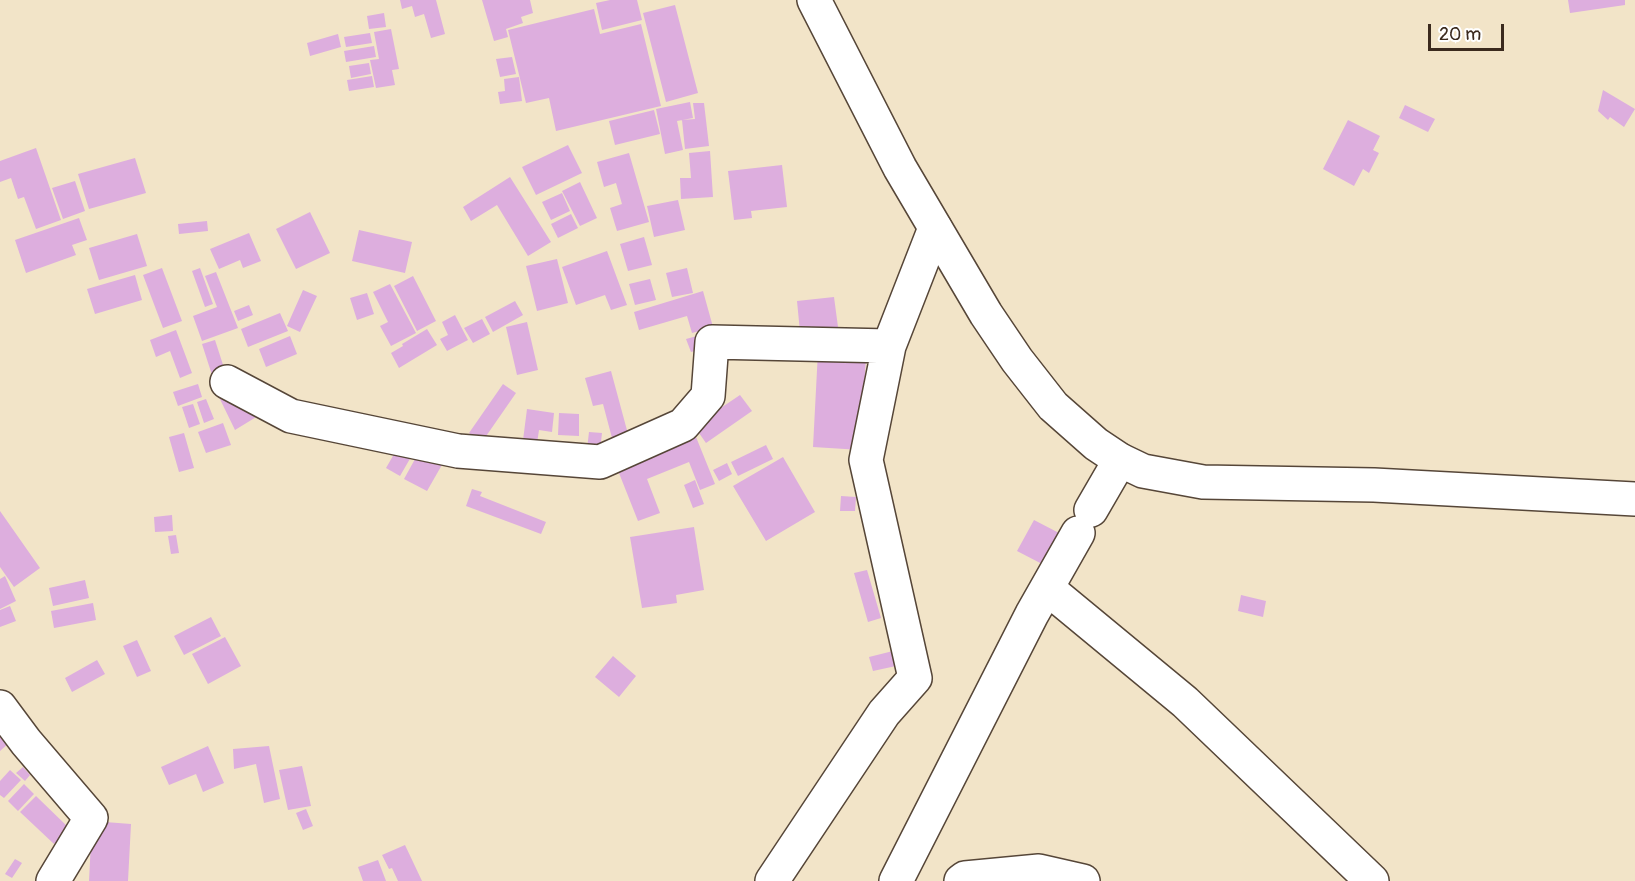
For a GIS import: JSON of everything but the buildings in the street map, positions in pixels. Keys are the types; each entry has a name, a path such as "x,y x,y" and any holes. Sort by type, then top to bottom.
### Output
{"street":[{"path":"814,0 900,168 992,323 1053,406 1096,444 1120,460 1143,471 1203,482 1374,484 1635,499"},
{"path":"772,881 884,713 915,678 866,460 890,346 935,228"},
{"path":"227,382 291,416 458,451 600,462 683,425 708,396 712,342 890,346"},
{"path":"896,881 1047,588 1120,460"},
{"path":"1047,588 1185,702 1372,881"},
{"path":"0,707 26,742 91,818 54,881"},
{"path":"961,881 965,878 1039,871 1083,881"}]}
